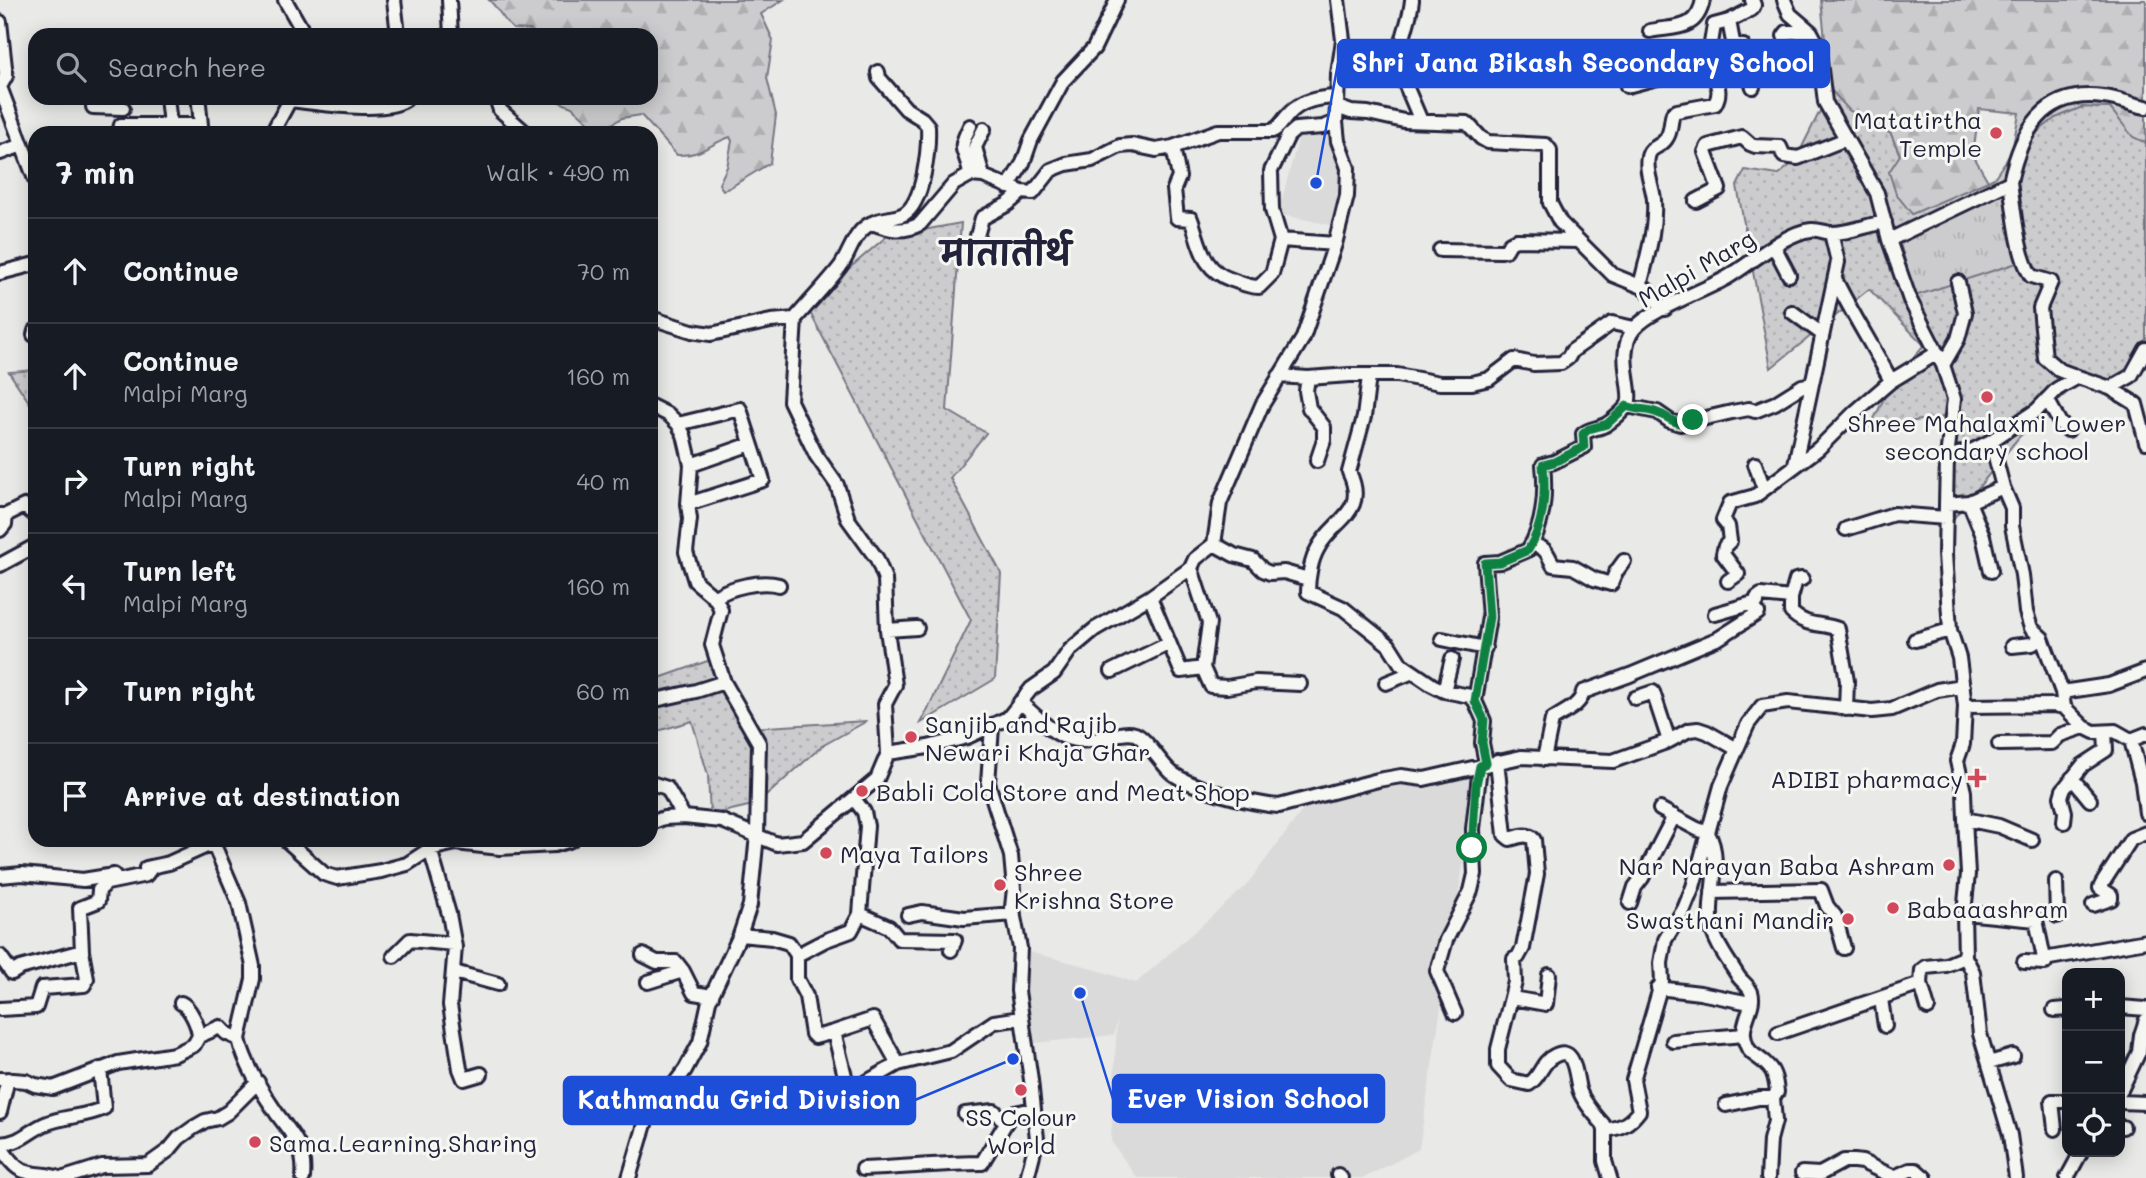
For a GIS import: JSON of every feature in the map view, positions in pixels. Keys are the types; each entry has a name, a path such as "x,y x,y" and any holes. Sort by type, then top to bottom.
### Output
{"street":[{"path":"285,0 301,28"},
{"path":"394,0 397,28"},
{"path":"449,0 451,28"},
{"path":"1008,187 1023,163 1031,140 1063,81 1094,48 1117,0"},
{"path":"888,753 967,737 1008,718 1031,690 1054,673 1070,650 1095,629 1150,597 1191,568 1195,559 1214,544 1220,503 1262,405 1303,338 1335,244 1347,196 1348,168 1338,141 1336,122 1343,40 1338,0"},
{"path":"1412,0 1398,67 1421,121"},
{"path":"1650,31 1681,26 1693,21 1699,16 1703,0"},
{"path":"1640,286 1654,226 1654,199 1647,162 1649,154 1651,149 1665,142 1673,113 1715,104 1719,87 1707,68 1714,25 1729,21 1752,9 1752,0"},
{"path":"1784,0 1795,20 1811,32 1818,45 1825,102 1877,193 1889,240 1910,300 1943,365 1954,399 1947,457 1945,554 1950,630 1959,658 1965,706 1963,744 1957,758 1964,792 1968,874 1964,914 1965,957 1973,972 1980,1034 2010,1135 2016,1178"},
{"path":"1729,21 1733,42 1743,46 1747,56 1753,87"},
{"path":"0,22 6,76 0,87 28,161"},
{"path":"1784,36 1787,32 1811,32"},
{"path":"1627,86 1684,71 1707,68"},
{"path":"658,820 684,817 722,821 777,844 803,842 877,779 888,753 885,704 895,685 887,630 885,579 877,559 848,519 837,485 816,455 790,401 795,319 842,265 854,240 864,227 881,218 900,216 913,205 925,168 929,126 906,109 879,78 878,72"},
{"path":"2146,107 2105,97 2087,96 2066,99 2046,109 2033,121 2026,133 2010,182 2016,229 2026,268 2031,276 2051,282 2039,308 2045,358 2059,370 2110,388 2136,404 2146,442"},
{"path":"970,125 961,150 976,175 1022,192 1033,193 1047,175 1057,168 1092,160 1120,146 1132,145 1156,150 1173,147 1218,131 1272,131 1280,127 1287,115 1299,105 1315,98 1337,102 1351,112 1404,121 1467,123 1488,142 1546,145 1550,150 1552,211 1613,275 1640,286 1665,309"},
{"path":"120,126 123,105"},
{"path":"168,105 170,124"},
{"path":"199,105 201,126"},
{"path":"276,126 288,105"},
{"path":"328,105 390,105"},
{"path":"498,105 500,110 518,126"},
{"path":"1173,147 1179,177 1174,189 1177,218 1191,219 1203,253 1217,275 1251,287 1259,287 1272,274 1281,240 1272,209 1271,171 1288,136 1296,128 1323,127 1336,122"},
{"path":"150,126 182,126"},
{"path":"976,175 975,147 984,129"},
{"path":"1696,201 1719,189 1709,168 1705,152 1708,146 1742,137 1750,144 1780,146 1784,156 1790,159 1846,139"},
{"path":"0,153 22,145"},
{"path":"872,223 887,230 912,228 920,224 954,184 976,175"},
{"path":"1889,240 2010,182"},
{"path":"977,236 982,218 1008,204 1022,192"},
{"name":"Malpi Marg","path":"1627,406 1630,398 1625,375 1625,348 1634,328 1647,318 1726,278 1785,239 1812,230 1830,233 1885,222"},
{"path":"1795,464 1838,262 1830,233"},
{"path":"1281,240 1335,244"},
{"path":"1440,250 1501,251 1517,240 1579,241"},
{"path":"1772,248 1789,275"},
{"path":"0,273 28,266"},
{"path":"1835,279 1852,315 1870,339 1891,381"},
{"path":"1943,365 1958,339 1965,313 1958,282"},
{"path":"1792,312 1822,334"},
{"path":"658,320 711,334 771,321 795,319"},
{"path":"1279,376 1308,378 1396,375 1440,383 1472,383 1489,379 1514,360 1534,364 1560,363 1567,359 1572,351 1612,323 1634,328"},
{"path":"2110,388 2131,376 2146,349"},
{"path":"1728,581 1738,574 1723,554 1730,541 1729,527 1724,522 1724,517 1730,503 1755,496 1818,449 1891,381 1937,353"},
{"path":"1369,376 1363,417 1349,472 1356,486 1354,498 1349,512 1318,548 1308,579 1308,592 1343,608 1389,645 1401,664 1413,672 1444,691 1470,695 1475,701 1484,720 1482,743 1504,835 1510,839 1531,836 1534,840 1537,874 1523,947 1514,959 1516,982 1498,1049 1498,1066 1511,1080 1529,1084 1537,1077 1545,1061 1560,1053 1567,1054 1574,1062 1580,1093 1603,1124 1605,1161 1610,1178"},
{"path":"1947,457 1991,442 2037,410 2057,389 2078,377"},
{"path":"1308,378 1306,391 1309,408 1324,427 1324,440 1317,461"},
{"path":"1475,701 1489,617 1485,563 1500,562 1523,553 1532,545 1541,514 1545,482 1543,465 1584,447 1583,434 1589,429 1607,424 1627,406 1657,412 1680,424 1749,409 1755,411 1775,403 1802,386 1812,384"},
{"path":"2047,399 2060,423 2068,430"},
{"path":"678,424 740,409 763,480 688,504"},
{"path":"629,1178 648,1114 667,1098 669,1091 685,1070 699,1042 705,1013 740,935 750,905 757,835 758,743 724,682 712,645 721,610 714,598 695,581 690,570 686,552 691,465 684,435 669,415 658,410"},
{"path":"1991,442 2003,487 2012,508 2012,526 2026,612 2031,628 2042,638 2062,692 2064,707"},
{"path":"691,465 751,444"},
{"path":"1755,464 1764,489"},
{"path":"1947,504 1969,502 2003,487"},
{"path":"0,530 5,524 3,515 28,502"},
{"path":"1969,502 1983,536 1991,570"},
{"path":"1846,528 1894,514 1946,517"},
{"path":"1214,544 1234,555 1253,560 1270,573 1284,572 1308,579"},
{"path":"1532,545 1541,546 1548,552 1553,565 1573,567 1594,579 1611,584 1624,561"},
{"path":"0,565 28,550"},
{"path":"1191,568 1209,623 1203,668 1211,686 1227,687 1256,682 1300,684"},
{"path":"1802,579 1796,580 1791,598 1791,612 1816,626 1838,629 1847,681 1846,709"},
{"path":"714,598 723,591 755,584 767,582 779,585"},
{"path":"1544,759 1552,720 1576,704 1582,698 1583,692 1719,638 1758,613 1754,608 1761,595 1791,598"},
{"path":"1150,597 1181,671 1203,668"},
{"path":"1715,614 1757,602"},
{"path":"887,630 917,628"},
{"path":"1915,640 1950,630"},
{"path":"2012,646 2032,644 2042,638"},
{"path":"1442,639 1485,648"},
{"path":"1112,671 1168,644"},
{"path":"1444,691 1452,659"},
{"path":"2062,692 2109,685 2146,671"},
{"path":"1386,683 1413,672"},
{"path":"658,699 724,682"},
{"path":"1605,1130 1620,1128 1639,1111 1633,1080 1658,1000 1665,940 1684,909 1693,887 1721,786 1748,724 1762,706 1788,702 1872,711 1892,709 1937,690 1963,686"},
{"path":"1635,698 1653,692 1669,741"},
{"path":"1020,702 1063,737 1084,743 1126,733 1138,735 1162,764 1181,779 1263,805 1288,804 1399,777 1424,779 1521,757 1613,761 1669,741 1689,730 1698,729 1737,749"},
{"path":"1965,706 2064,707 2084,727 2094,732 2115,731 2131,740 2144,782 2146,814"},
{"path":"992,727 988,783 1011,856 1014,914 1020,948 1018,991 1037,1139 1027,1178"},
{"path":"1999,744 2052,743 2060,735 2084,727"},
{"path":"2064,822 2065,812 2061,797 2083,765 2106,750 2105,732"},
{"path":"2131,740 2146,734"},
{"path":"1455,1013 1437,971 1447,940 1471,891 1475,874 1473,829 1476,785 1488,764"},
{"path":"2072,778 2090,800"},
{"path":"658,785 667,788 684,817"},
{"path":"797,956 826,940 851,931 860,914 867,826 864,812 855,800"},
{"path":"1660,808 1697,830 1708,833"},
{"path":"1630,903 1635,887 1674,816"},
{"path":"1965,818 1999,826 2032,840"},
{"path":"1708,833 1715,849 1709,908 1716,940 1738,977 1751,990 1744,1035 1750,1054 1766,1064 1773,1073 1777,1092 1773,1098 1775,1121 1770,1140 1768,1178"},
{"path":"2093,905 2111,899 2111,895 2100,888 2102,884 2132,839 2146,833"},
{"path":"0,876 22,874 83,880 169,863 202,847"},
{"path":"217,847 239,903 253,966 253,979 239,1039 241,1048 278,1116 298,1141 303,1157 303,1178"},
{"path":"294,847 324,874 337,878 381,872 407,864 430,849 439,847"},
{"path":"430,849 449,914 454,944 450,1005 460,1069 464,1079 481,1074"},
{"path":"0,1009 36,1007 42,988 84,985 87,979 82,951 80,908 98,901 99,890 107,883 146,875 152,867"},
{"path":"1964,914 2036,920 2061,915 2056,881"},
{"path":"1712,892 1821,890 1827,906 1835,916 1844,948"},
{"path":"908,915 922,912 964,918 1014,914"},
{"path":"860,914 890,927 899,939 955,940 951,950"},
{"path":"2024,962 2045,963 2036,920"},
{"path":"740,935 789,943 797,956 797,979 806,996 812,1034 815,1037 873,1019 898,1064"},
{"path":"394,956 410,940 454,944"},
{"path":"2044,959 2146,941"},
{"path":"0,956 6,975 20,968 82,951"},
{"path":"643,955 657,962 676,962 694,993 712,996"},
{"path":"1928,1008 1922,984 1922,970 1926,967 1946,965 1965,957"},
{"path":"648,982 683,971"},
{"path":"454,972 498,984"},
{"path":"1512,998 1546,1004 1549,975"},
{"path":"1778,1033 1922,984"},
{"path":"1658,988 1750,1003"},
{"path":"1881,999 1885,1026"},
{"path":"0,1112 4,1079 53,1088 118,1063 175,1054 194,1045 199,1036 198,1028 187,1006 181,1003"},
{"path":"2125,1007 2146,1009"},
{"path":"834,1032 849,1092 898,1064 951,1051 994,1022 1022,1018"},
{"path":"2125,1083 2143,1052 2141,1035 2146,1020"},
{"path":"199,1036 220,1027 239,1039"},
{"path":"1673,1041 1744,1035"},
{"path":"1989,1063 2013,1056"},
{"path":"59,1178 26,1172 16,1166 0,1145 29,1135 42,1125 104,1108 100,1069"},
{"path":"64,1178 102,1167 148,1165 193,1128 228,1112 258,1082"},
{"path":"1726,1105 1773,1098"},
{"path":"2055,1129 2052,1101 2062,1101"},
{"path":"2125,1102 2146,1103"},
{"path":"863,1169 925,1172 982,1163 1011,1114 1033,1109"},
{"path":"965,1114 993,1111 1006,1122"},
{"path":"2067,1178 2078,1157"},
{"path":"1802,1173 1825,1173 1844,1161 1854,1161 1894,1177 1916,1170 1925,1178"}],"shaded area":[{"path":"1300,132 1326,132 1337,141 1345,170 1345,196 1336,226 1278,214"},
{"path":"1478,769 1419,1149 1364,1178 1137,1178 1111,1141 1117,1021 1114,1035 1034,1043 1025,984 1029,952 1085,966 1136,983 1246,886 1313,796"}],"green space":[{"path":"489,0 783,0 761,14 773,40 767,78 776,115 770,163 723,190 719,184 727,167 732,141 730,137 699,152 677,155 658,134 658,126 651,126 641,115 622,118 610,125 593,126 567,105 658,105 658,28 512,28"},
{"path":"1821,0 2146,0 2146,143 2133,137 2110,108 2082,107 2055,118 2012,152 2019,113 1979,109 1973,155 1988,181 1912,214 1896,194 1889,172 1900,155 1891,134 1849,110 1830,89"},
{"path":"1830,91 1834,91 1849,110 1891,134 1900,155 1988,181 1994,178 2012,152 2055,118 2082,107 2110,108 2133,136 2146,143 2146,341 2112,394 2075,385 2019,437 1954,518 1952,416 1870,427 1892,382 1924,345 1869,289 1771,368 1737,186 1745,170 1778,175 1795,161"},
{"path":"2006,188 2020,262 1915,296 1899,240"},
{"path":"961,223 947,410 986,433 950,478 1001,573 995,679 921,723 971,620 806,305 886,237"},
{"path":"28,371 28,400 9,372"},
{"path":"716,658 750,728 867,721 822,746 757,804 710,815 708,775 692,721 658,731 658,679"}],"place":[{"name":"Matatirtha Temple","path":"1996,133"},
{"name":"Shri Jana Bikash Secondary School","path":"1316,183"},
{"name":"Shree Mahalaxmi Lower secondary school","path":"1987,397"},
{"name":"Sanjib and Rajib Newari Khaja Ghar","path":"911,737"},
{"name":"ADIBI pharmacy","path":"1977,778"},
{"name":"Babli Cold Store and Meat Shop","path":"862,791"},
{"name":"Maya Tailors","path":"826,853"},
{"name":"Nar Narayan Baba Ashram","path":"1949,865"},
{"name":"Shree Krishna Store","path":"1000,885"},
{"name":"Babaaashram","path":"1893,908"},
{"name":"Swasthani Mandir","path":"1848,919"},
{"name":"Ever Vision School","path":"1080,993"},
{"name":"Kathmandu Grid Division","path":"1013,1059"},
{"name":"SS Colour World","path":"1021,1090"},
{"name":"Sama.Learning.Sharing","path":"255,1142"}],"district":[{"name":"मातातीर्थ","path":"1006,252"}],"route":[{"path":"1472,848 1476,785 1480,766 1486,763 1482,743 1484,720 1475,701 1489,617 1485,563 1500,562 1523,553 1532,545 1541,514 1545,482 1543,465 1584,447 1583,434 1589,429 1607,424 1627,406 1657,412 1680,424 1693,420"}]}
